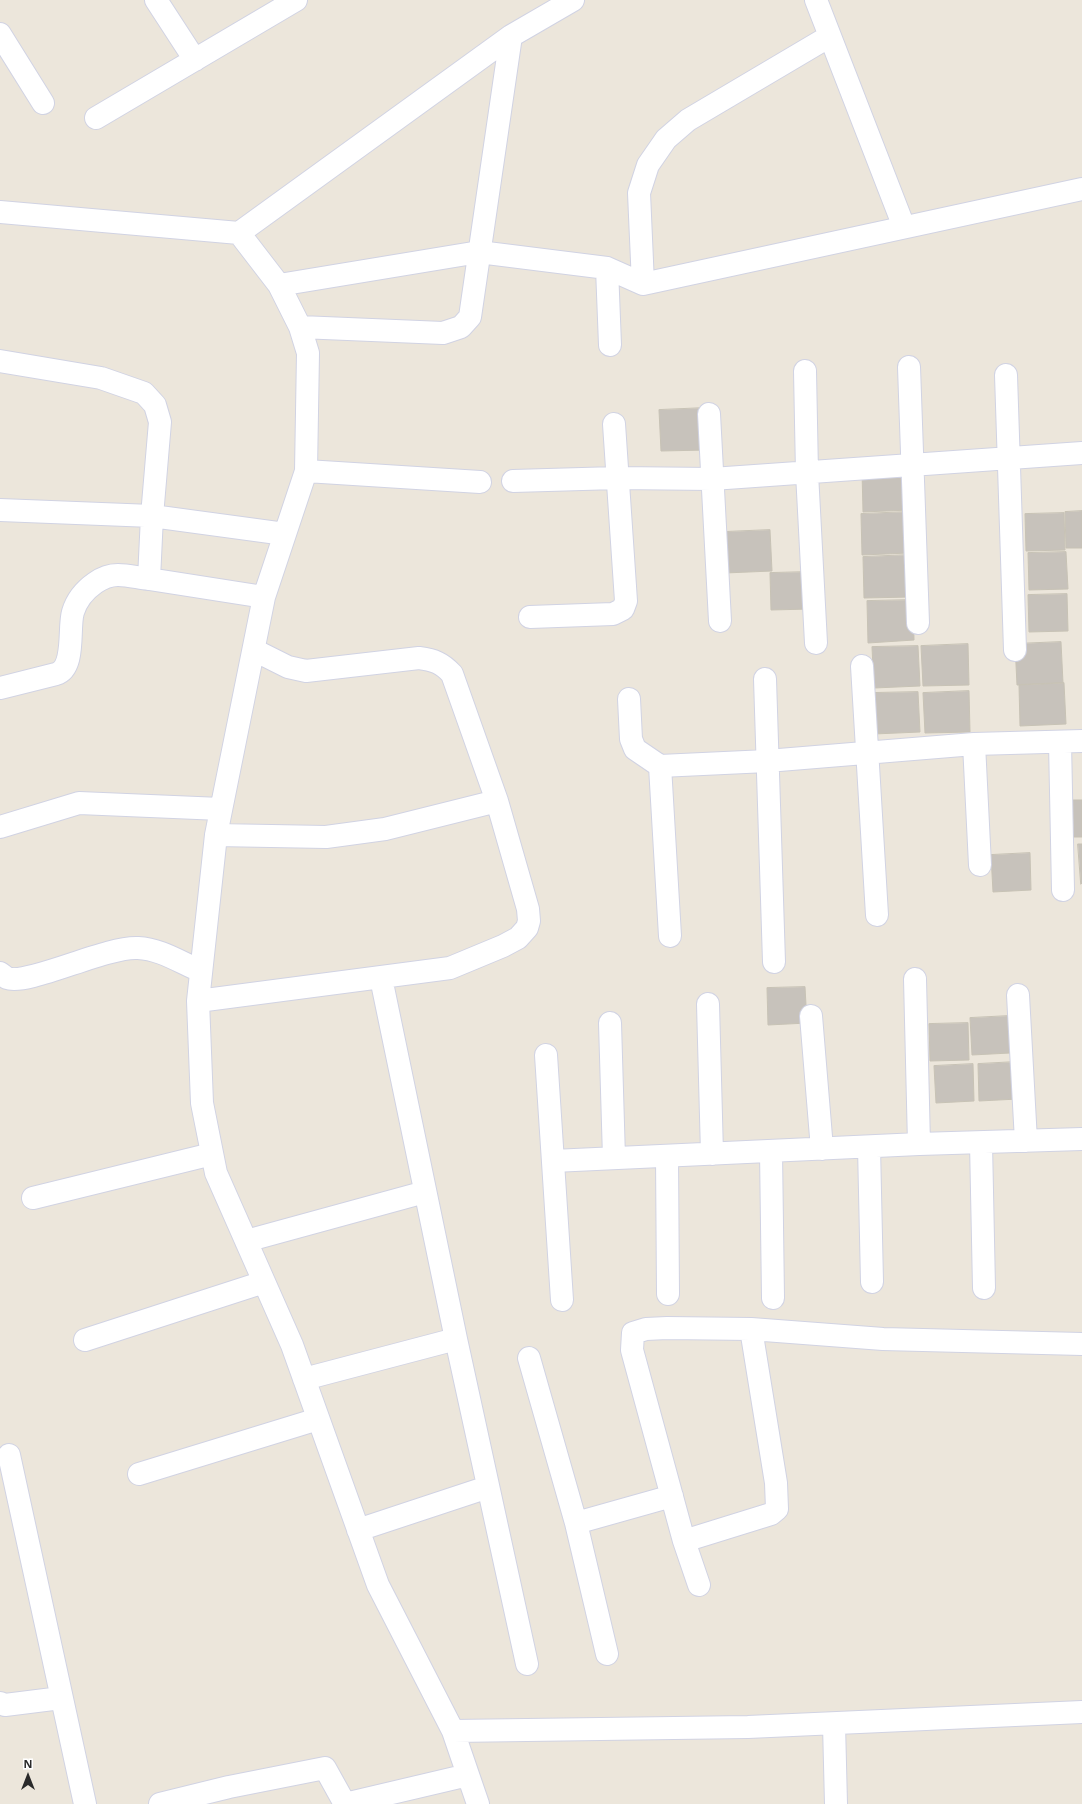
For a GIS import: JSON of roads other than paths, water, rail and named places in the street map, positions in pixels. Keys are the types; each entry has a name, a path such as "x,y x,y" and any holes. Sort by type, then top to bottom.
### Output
{"street":[{"path":"156,0 195,60"},
{"path":"96,118 296,0"},
{"path":"0,212 239,233 511,36 573,0"},
{"path":"816,0 904,227"},
{"path":"0,34 43,103"},
{"path":"300,327 443,333 461,327 470,317 511,36"},
{"path":"643,284 639,193 648,165 666,139 688,120 830,36"},
{"path":"279,285 479,252 607,268 643,284 1082,189"},
{"path":"239,233 279,285 300,327 308,353 306,471 264,597 216,835 198,1001 202,1103 216,1174 292,1345 378,1585 453,1732 478,1804"},
{"path":"607,268 610,345"},
{"path":"0,361 100,378 144,393 155,405 160,422 152,516 149,580"},
{"path":"909,367 918,623"},
{"path":"805,371 807,473 816,643"},
{"path":"1006,374 1015,650"},
{"path":"709,414 720,621"},
{"path":"530,617 613,614 623,609 626,601 614,424"},
{"path":"513,481 617,478 712,479 1082,453"},
{"path":"306,471 480,482"},
{"path":"0,510 152,516 285,534"},
{"path":"0,688 56,674 63,670 68,660 73,612 86,588 106,577 119,575 264,597"},
{"path":"198,1001 450,968 503,946 518,938 526,928 529,920 528,908 497,801 452,674 444,665 433,660 419,658 306,671 288,667 254,650"},
{"path":"862,666 877,915"},
{"path":"765,679 774,962"},
{"path":"629,699 631,738 635,749 660,766 767,761 867,754 974,744 1082,741"},
{"path":"1060,742 1063,890"},
{"path":"974,744 980,865"},
{"path":"660,766 670,936"},
{"path":"216,835 326,837 385,829 497,801"},
{"path":"0,827 79,803 221,809"},
{"path":"0,973 7,978 24,978 100,954 137,948 159,951 201,971"},
{"path":"381,978 456,1339 527,1664"},
{"path":"915,979 919,1144"},
{"path":"1018,995 1026,1141"},
{"path":"708,1004 712,1154"},
{"path":"811,1016 822,1150"},
{"path":"610,1023 614,1158"},
{"path":"546,1055 562,1300"},
{"path":"553,1161 822,1150 919,1144 1082,1139"},
{"path":"980,1143 984,1288"},
{"path":"869,1147 872,1282"},
{"path":"771,1152 773,1298"},
{"path":"34,1198 212,1154"},
{"path":"667,1156 668,1294"},
{"path":"246,1241 425,1192"},
{"path":"85,1340 264,1282"},
{"path":"699,1585 684,1541 632,1350 633,1333 646,1329 667,1328 751,1329 883,1339 1082,1344"},
{"path":"684,1541 771,1514 777,1509 776,1483 751,1329"},
{"path":"304,1379 456,1339"},
{"path":"529,1358 576,1523 607,1654"},
{"path":"139,1474 318,1419"},
{"path":"9,1455 85,1804"},
{"path":"358,1530 488,1487"},
{"path":"576,1523 672,1496"},
{"path":"0,1703 4,1705 62,1698"},
{"path":"453,1732 748,1727 1082,1712"},
{"path":"834,1724 836,1804"},
{"path":"160,1804 229,1787 325,1768 345,1804 468,1775"}]}
